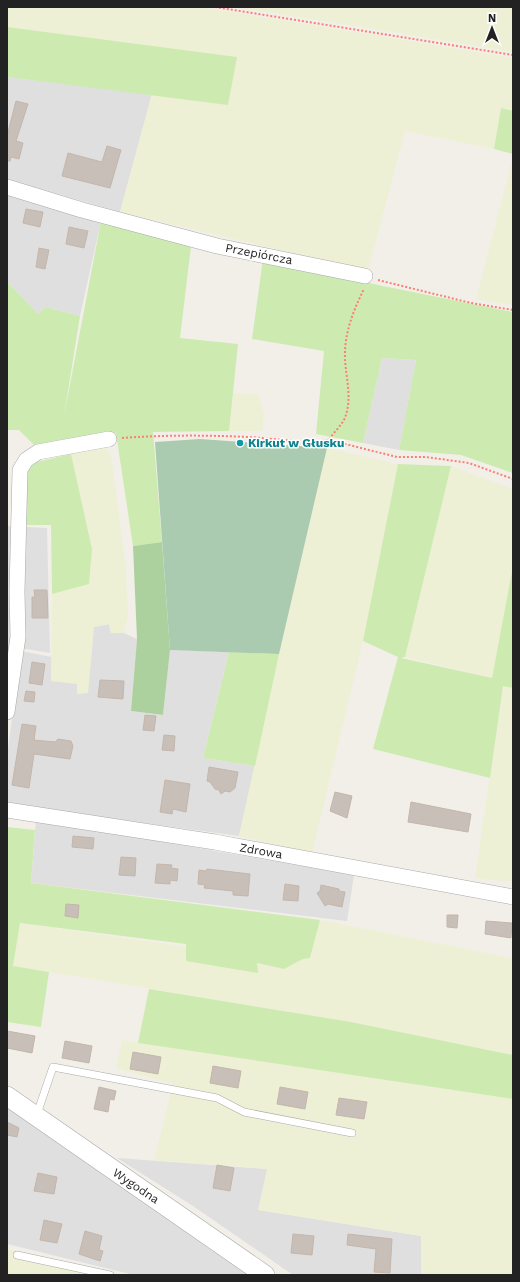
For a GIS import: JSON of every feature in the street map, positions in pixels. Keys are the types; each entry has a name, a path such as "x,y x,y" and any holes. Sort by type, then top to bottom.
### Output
{"street":[{"name":"Przepiórcza","path":"7,187 82,210 217,246 365,276"},
{"path":"7,712 18,637 17,592 20,470 26,460 38,452 109,438"},
{"name":"Zdrowa","path":"7,810 215,842 513,897"},
{"name":"Wygodna","path":"7,1096 265,1275"}],"lane":[{"path":"36,1116 54,1067 217,1098 244,1112 352,1133"},
{"path":"17,1255 110,1275"}],"path":[{"path":"215,7 513,55"},
{"path":"329,440 344,420 348,400 348,380 345,360 346,342 354,308 365,288 365,276 470,303 513,310"},
{"path":"109,438 183,435 248,437 315,442 329,440 397,457 426,457 469,463 513,480"}],"shaded area":[{"path":"7,77 152,94 120,212 7,179"},
{"path":"7,195 101,221 80,316 46,307 38,314 7,282"},
{"path":"382,358 416,360 399,450 363,443"},
{"path":"7,526 47,528 50,653 14,647 12,659 7,658"},
{"path":"109,624 111,633 124,633 137,639 131,711 163,715 170,650 229,652 203,758 255,766 239,836 7,804 7,756 21,651 52,657 51,681 94,627"},
{"path":"36,820 354,875 347,921 31,883"},
{"path":"7,1106 249,1275 134,1275 7,1244"},
{"path":"117,1158 268,1169 259,1210 421,1236 421,1275 293,1275 193,1206"}],"green space":[{"path":"7,7 192,7 227,11 513,58 513,111 501,108 494,149 405,131 368,271 120,212 152,94 7,27"},
{"path":"234,7 513,7 513,52 362,27"},
{"path":"7,27 237,57 228,105 7,77"},
{"path":"501,108 513,111 513,154 494,149"},
{"path":"513,158 513,305 476,299"},
{"path":"101,221 191,246 180,338 238,344 229,431 153,432 162,542 133,546 116,433 60,440 35,446 19,430 7,430 7,282 38,314 46,307 80,316 64,416"},
{"path":"263,259 378,285 513,312 513,473 461,455 399,450 416,360 382,358 363,443 316,434 324,351 252,339"},
{"path":"233,393 258,394 264,413 262,431 229,431"},
{"path":"200,439 327,448 279,654 170,650 155,442"},
{"path":"104,445 111,456 126,569 128,615 124,633 111,633 109,624 94,627 88,693 77,694 77,684 51,681 52,594 89,583 92,549 71,454"},
{"path":"327,448 398,464 363,641 312,853 239,836 279,654"},
{"path":"71,454 92,549 89,584 52,594 51,525 24,525 25,491 28,469 37,462"},
{"path":"398,464 451,466 405,657 401,658 492,678 513,566 513,688 503,686 490,778 373,749 398,657 363,641"},
{"path":"451,466 513,489 513,566 492,678 405,657"},
{"path":"162,542 170,650 163,715 131,711 137,639 133,546"},
{"path":"229,652 279,654 255,766 203,758"},
{"path":"503,686 513,688 513,882 475,878"},
{"path":"7,827 35,830 31,883 320,920 310,958 303,959 284,969 257,963 258,973 186,961 186,944 20,923 13,966 49,972 41,1027 7,1022"},
{"path":"320,920 513,958 513,1055 351,1022 13,966 20,923 189,947 257,973 256,963 284,969 303,959 310,958"},
{"path":"149,989 351,1022 513,1055 513,1099 138,1043"},
{"path":"122,1040 513,1099 513,1275 421,1275 421,1236 258,1210 267,1169 154,1160 173,1084 116,1068"},
{"path":"7,1249 120,1275 7,1275"}],"building":[{"path":"16,101 28,104 16,141 23,143 19,159 11,157 10,161 7,161 7,136"},
{"path":"107,146 121,150 110,188 62,176 68,153 102,162"},
{"path":"26,209 43,212 40,227 23,223"},
{"path":"69,227 88,231 84,248 66,244"},
{"path":"39,248 49,250 45,269 36,267"},
{"path":"34,590 47,590 48,618 32,618 32,597 35,597"},
{"path":"32,662 45,664 42,685 29,683"},
{"path":"100,680 124,681 123,699 98,697"},
{"path":"26,691 35,692 34,702 24,701"},
{"path":"145,715 156,716 154,731 143,730"},
{"path":"22,724 36,726 34,740 55,742 58,739 71,741 73,746 70,759 34,754 29,788 12,785"},
{"path":"164,735 175,736 174,751 162,750"},
{"path":"209,767 238,772 235,788 230,792 225,791 221,794 219,790 215,789 210,782 207,781"},
{"path":"165,780 190,784 186,812 173,809 172,814 160,812"},
{"path":"335,792 352,796 347,818 330,811"},
{"path":"411,802 471,814 468,832 408,822"},
{"path":"73,836 94,838 93,849 72,847"},
{"path":"121,857 136,858 135,876 119,875"},
{"path":"157,864 172,865 171,868 178,869 177,881 170,880 170,884 155,883"},
{"path":"207,869 250,874 248,896 233,895 233,891 204,888 205,885 198,884 199,870 206,871"},
{"path":"285,884 299,886 298,901 283,900"},
{"path":"321,885 345,892 342,907 328,904 325,906 317,893 320,891"},
{"path":"66,904 79,905 78,918 65,916"},
{"path":"447,915 458,915 457,928 447,927"},
{"path":"486,921 512,923 511,938 485,934"},
{"path":"7,1031 35,1036 32,1053 7,1048"},
{"path":"65,1041 92,1046 89,1063 62,1058"},
{"path":"133,1052 161,1057 158,1074 130,1069"},
{"path":"213,1066 241,1071 238,1088 210,1083"},
{"path":"99,1087 116,1091 114,1100 110,1099 108,1112 94,1109"},
{"path":"280,1087 308,1092 305,1109 277,1104"},
{"path":"339,1098 367,1102 364,1119 336,1115"},
{"path":"7,1122 19,1128 17,1137 7,1135"},
{"path":"217,1165 234,1168 230,1191 213,1188"},
{"path":"38,1173 57,1177 54,1194 34,1191"},
{"path":"44,1220 62,1224 57,1243 40,1240"},
{"path":"85,1231 102,1236 99,1250 103,1251 100,1261 79,1254"},
{"path":"293,1234 314,1236 312,1255 291,1253"},
{"path":"348,1234 392,1239 390,1273 374,1272 376,1249 347,1245"}],"place":[{"name":"Kirkut w Głusku","path":"240,443"}]}
